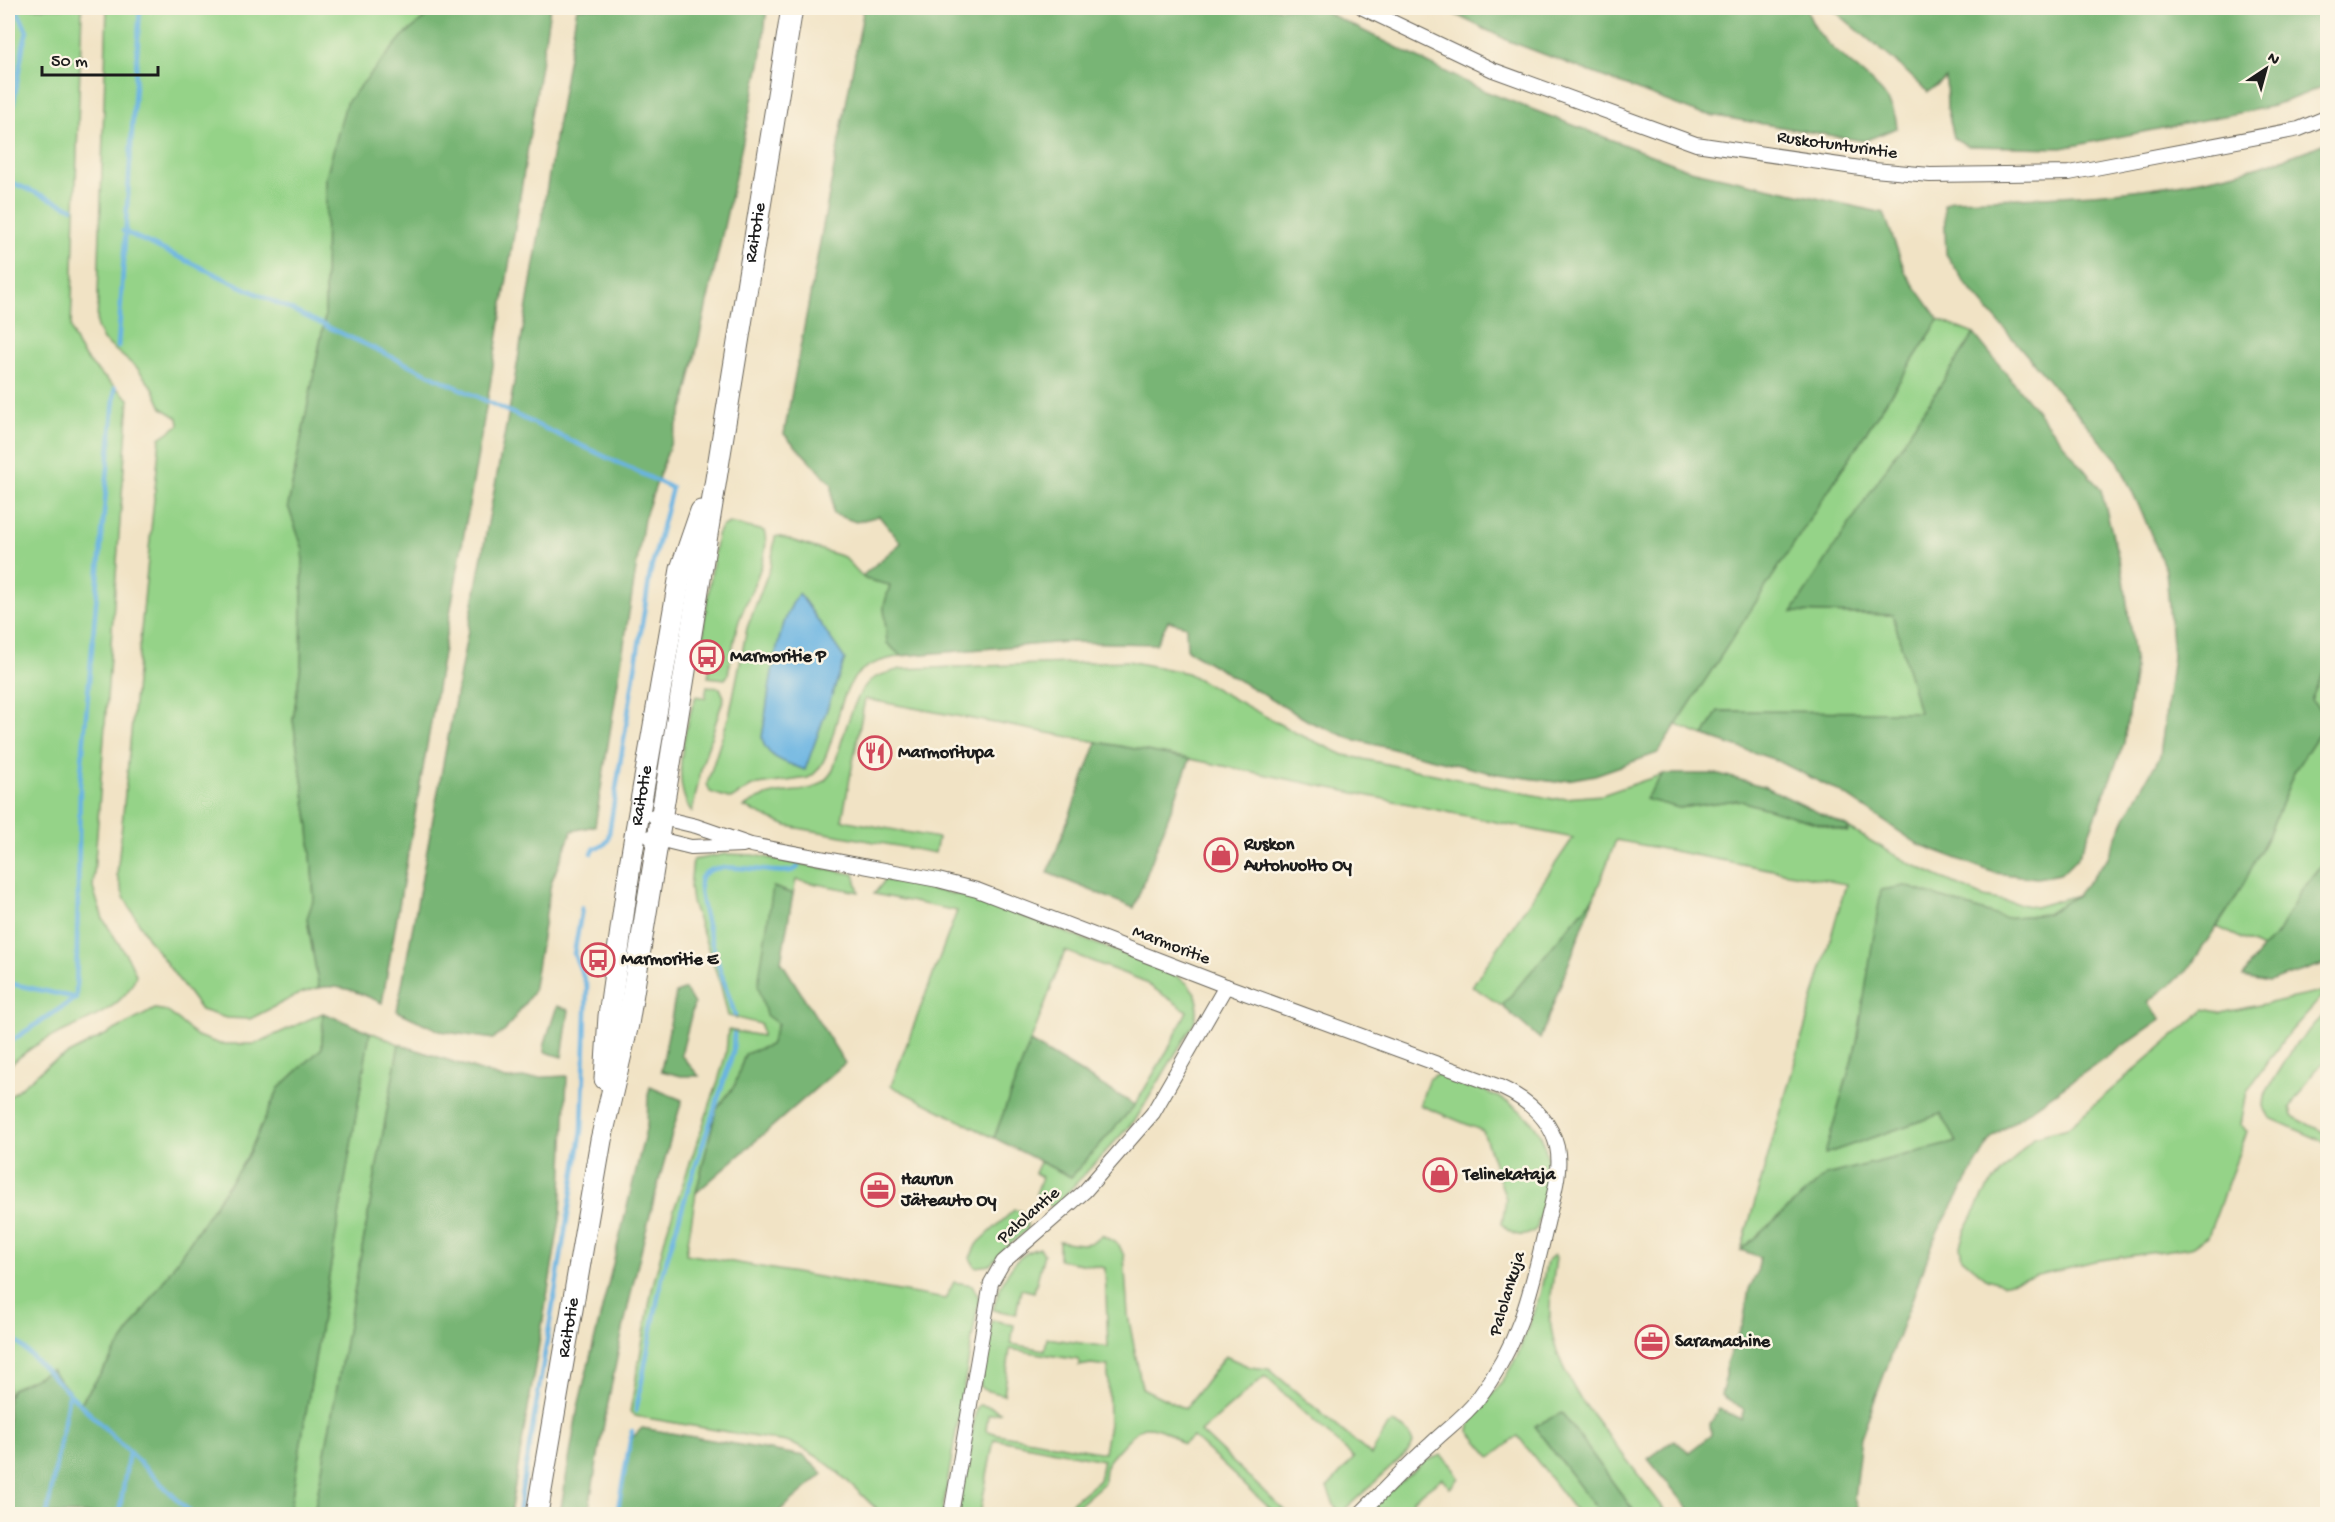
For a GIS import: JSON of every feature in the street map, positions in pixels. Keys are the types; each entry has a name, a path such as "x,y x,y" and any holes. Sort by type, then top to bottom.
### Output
{"main road":[{"name":"Raitotie","path":"537,1515 601,1140 628,1024 792,8"},
{"name":"Raitotie","path":"601,1140 609,1016 620,930 681,568 718,456"}],"street":[{"name":"Ruskotunturintie","path":"1363,8 1493,70 1696,144 1874,170 1930,176 2069,173 2299,129 2328,117"},
{"name":"Marmoritie","path":"640,813 696,826 751,845 960,885 1500,1087 1529,1103 1539,1112 1553,1136"},
{"name":"Marmoritie","path":"636,835 691,847 751,845"},
{"name":"Palolantie","path":"951,1515 991,1283 1003,1262 1085,1191 1152,1113 1226,986"},
{"name":"Palolankuja","path":"1360,1515 1476,1402 1509,1351 1531,1293 1557,1180 1558,1162 1553,1136"}],"green space":[{"path":"8,8 82,8 71,328 86,359 129,399 93,888 103,919 130,961 136,975 120,1000 108,1009 38,1044 8,1067"},
{"path":"107,8 437,8 402,37 326,177 325,317 288,506 303,549 301,664 293,720 309,827 314,898 307,919 319,988 301,993 250,1019 226,1018 201,1010 147,937 124,897 117,875 160,438 179,425 178,418 162,408 154,390 138,369 103,340 97,327"},
{"path":"437,8 550,8 490,385 382,1003 343,988 319,988 307,918 314,898 309,827 293,720 301,664 303,549 288,506 325,317 326,177 346,103 402,37"},
{"path":"577,8 767,8 761,60 685,402 644,519 595,826 572,831 551,883 533,992 505,1031 493,1039 440,1031 397,1011 513,389"},
{"path":"864,8 1318,8 1482,90 1690,170 1884,213 1906,274 1939,320 1658,753 1595,775 1556,782 1491,773 1352,739 1310,722 1187,650 1186,626 1168,621 1156,644 1065,642 901,656 887,643 884,606 890,585 865,579 862,576 901,543 879,516 856,522 833,514 832,484 784,434"},
{"path":"1442,8 1807,8 1814,25 1825,41 1884,95 1893,110 1897,128 1864,141 1698,113 1509,41"},
{"path":"1831,8 2327,8 2327,85 2274,106 2062,148 1968,146 1954,138 1947,107 1946,78 1928,92"},
{"path":"2327,142 2328,662 2311,700 2325,715 2318,735 2295,770 2269,834 2237,896 2187,971 2148,1002 2161,1019 1992,1137 1936,1235 1861,1437 1854,1499 1860,1514 1693,1514 1648,1459 1674,1440 1689,1452 1711,1435 1710,1424 1719,1409 1741,1419 1744,1409 1721,1395 1726,1376 1726,1363 1743,1324 1749,1289 1757,1273 1760,1257 1741,1250 1826,1175 1957,1142 1941,1114 1825,1154 1857,1042 1881,890 1905,886 2004,918 2047,914 2077,895 2107,859 2125,818 2160,756 2173,656 2166,571 2118,461 1965,283 1946,254 1944,205 1952,200 2095,194 2190,182 2282,159"},
{"path":"1939,320 1974,334 1793,612 1893,615 1920,712 1718,711 1704,736 1676,725"},
{"path":"1974,334 2101,490 2124,579 2135,668 2124,743 2088,837 2077,859 2060,874 2037,878 1995,873 1918,844 1842,793 1776,760 1704,736 1718,711 1919,712 1893,615 1792,612"},
{"path":"729,523 764,531 766,541 762,565 738,624 728,675 725,679 708,677 714,648 704,646 704,623 717,535 721,527"},
{"path":"775,537 844,557 865,579 890,585 884,606 887,643 901,656 870,665 861,671 852,682 839,711 825,758 818,770 808,778 752,786 731,799 710,792 707,784 730,712 747,628 771,565"},
{"path":"1128,661 1187,673 1294,732 1344,755 1553,799 1602,795 1663,774 1646,798 1679,808 1737,800 1847,832 1848,828 1911,864 1984,897 2035,907 2077,895 2047,914 2004,918 1905,886 1826,1153 1941,1114 1957,1142 1826,1175 1741,1250 1846,884 1616,840 1594,897 1502,1006 1472,986 1573,838 1190,759 865,699 842,820 938,838 935,853 787,826 744,807 766,796 813,788 827,779 833,770 858,696 871,680 882,675 901,669"},
{"path":"2327,662 2327,858 2300,893 2277,934 2262,948 2217,927 2237,896 2269,834 2295,770 2318,735 2311,700"},
{"path":"707,686 720,688 724,697 702,765 692,812 685,800 682,786 682,755 696,696 705,698"},
{"path":"1097,742 1190,759 1134,908 1048,873"},
{"path":"1663,774 1719,774 1766,787 1848,827 1848,832 1737,800 1679,808 1645,799"},
{"path":"726,854 753,855 854,874 859,892 796,880 793,894 774,887 778,1023 770,1045 745,1054 735,1085 716,1110 696,1193 686,1254 945,1299 954,1282 972,1285 979,1298 942,1514 882,1514 826,1463 800,1447 786,1442 635,1416 630,1412 652,1289 668,1227 718,1081 726,1053 728,1030 762,1036 761,1024 728,1016 721,986 692,902 690,887 693,860"},
{"path":"2327,858 2327,963 2269,982 2243,977 2262,948 2277,934 2300,893"},
{"path":"885,880 974,898 1169,971 1188,984 1195,993 1198,1002 1194,1023 1136,1119 1054,1207 1040,1203 1036,1194 1042,1177 1035,1173 1040,1162 1071,1177 1135,1105 1170,1046 1187,1011 1141,980 1065,951 994,1138 891,1086 957,911 874,894"},
{"path":"773,887 793,894 781,961 845,1063 696,1193 716,1110 735,1085 745,1054 770,1045 778,1024 766,1015 758,985"},
{"path":"1594,897 1540,1039 1502,1006"},
{"path":"685,989 694,1004 681,1055 699,1076 681,1076 661,1071 676,993"},
{"path":"2327,991 2284,1039 2247,1091 2241,1124 2247,1132 2208,1236 2191,1247 2094,1261 2003,1284 1987,1279 1962,1258 1960,1246 1965,1230 1987,1189 2034,1137 2067,1128 2205,1009 2221,1013"},
{"path":"557,1006 569,1010 562,1057 545,1052 544,1046"},
{"path":"155,1009 167,1011 197,1036 220,1044 255,1044 323,1013 322,1048 279,1088 246,1159 80,1404 12,1389 8,1397 8,1098 49,1064"},
{"path":"2327,1012 2327,1060 2315,1070 2290,1108 2292,1116 2327,1134 2327,1143 2270,1118 2263,1106 2264,1096 2297,1042"},
{"path":"323,1013 370,1032 289,1514 8,1514 8,1397 12,1389 51,1370 80,1404 246,1159 279,1088 322,1048"},
{"path":"370,1032 399,1044 314,1514 289,1514"},
{"path":"1030,1042 1135,1105 1071,1177 994,1138"},
{"path":"399,1044 505,1079 567,1076 561,1214 510,1514 314,1514"},
{"path":"1437,1074 1482,1090 1518,1109 1532,1122 1542,1138 1547,1158 1547,1183 1537,1228 1532,1232 1523,1235 1514,1234 1502,1224 1506,1199 1483,1131 1420,1105 1428,1080"},
{"path":"650,1087 682,1100 653,1202 628,1306 588,1514 560,1514 578,1407 647,1125"},
{"path":"1014,1210 1021,1211 1027,1216 1027,1230 1005,1248 990,1265 975,1267 970,1258 976,1245"},
{"path":"1102,1235 1119,1245 1124,1256 1128,1315 1142,1388 1185,1409 1225,1356 1250,1367 1269,1369 1371,1455 1388,1425 1393,1423 1410,1436 1413,1443 1410,1450 1343,1511 1339,1511 1327,1488 1354,1458 1265,1376 1201,1432 1288,1514 1276,1514 1193,1437 1183,1444 1170,1434 1144,1427 1130,1437 1109,1460 1105,1469 1104,1483 1068,1514 1058,1514 1099,1480 1103,1460 994,1439 980,1514 958,1514 976,1409 979,1405 991,1407 1000,1412 988,1415 986,1430 997,1434 1104,1453 1109,1424 1108,1366 1091,1364 1079,1366 1079,1360 1010,1349 1004,1395 985,1390 980,1386 992,1320 1014,1325 1011,1344 1045,1350 1047,1338 1108,1347 1105,1268 1059,1260 1059,1241 1087,1244"},
{"path":"1039,1248 1044,1254 1034,1292 1021,1289 1016,1314 993,1310 1008,1272 1021,1257"},
{"path":"1554,1255 1556,1257 1550,1318 1553,1339 1564,1369 1579,1397 1668,1514 1636,1514 1562,1413 1534,1426 1601,1514 1578,1514 1518,1436 1491,1457 1469,1431 1471,1420 1503,1381 1518,1354 1540,1294 1547,1261"},
{"path":"1562,1413 1636,1514 1601,1514 1534,1426"},
{"path":"642,1428 804,1456 823,1474 776,1514 617,1514 630,1440"},
{"path":"1441,1455 1459,1478 1450,1488 1442,1478 1412,1500 1423,1514 1389,1514 1384,1509 1377,1514 1372,1514 1371,1511 1376,1503 1425,1461"}],"water":[{"path":"799,593 845,659 805,770 772,755 767,750 762,737 778,643 791,607"}],"waterway":[{"path":"8,107 13,106 27,31 16,8"},
{"path":"118,347 140,8"},
{"path":"8,181 72,208"},
{"path":"123,231 672,488 650,574 608,840 604,845 595,848 592,853"},
{"path":"8,1043 76,998 80,784 115,388"},
{"path":"735,1015 706,922 700,887 701,878 709,871 720,868 734,867 779,872 791,871 798,867"},
{"path":"518,1514 582,1130 587,986 574,954 582,908"},
{"path":"8,983 76,998"},
{"path":"636,1411 663,1272 733,1053 734,1034"},
{"path":"8,1333 192,1514"},
{"path":"47,1514 69,1394"},
{"path":"617,1514 632,1431"},
{"path":"119,1514 129,1452"}],"place":[{"name":"Marmoritie P","path":"707,657"},
{"name":"Marmoritupa","path":"875,753"},
{"name":"Ruskon Autohuolto Oy","path":"1221,855"},
{"name":"Marmoritie E","path":"598,960"},
{"name":"Telinekataja","path":"1440,1175"},
{"name":"Haurun Jäteauto Oy","path":"878,1190"},
{"name":"Saramachine","path":"1652,1342"}]}
